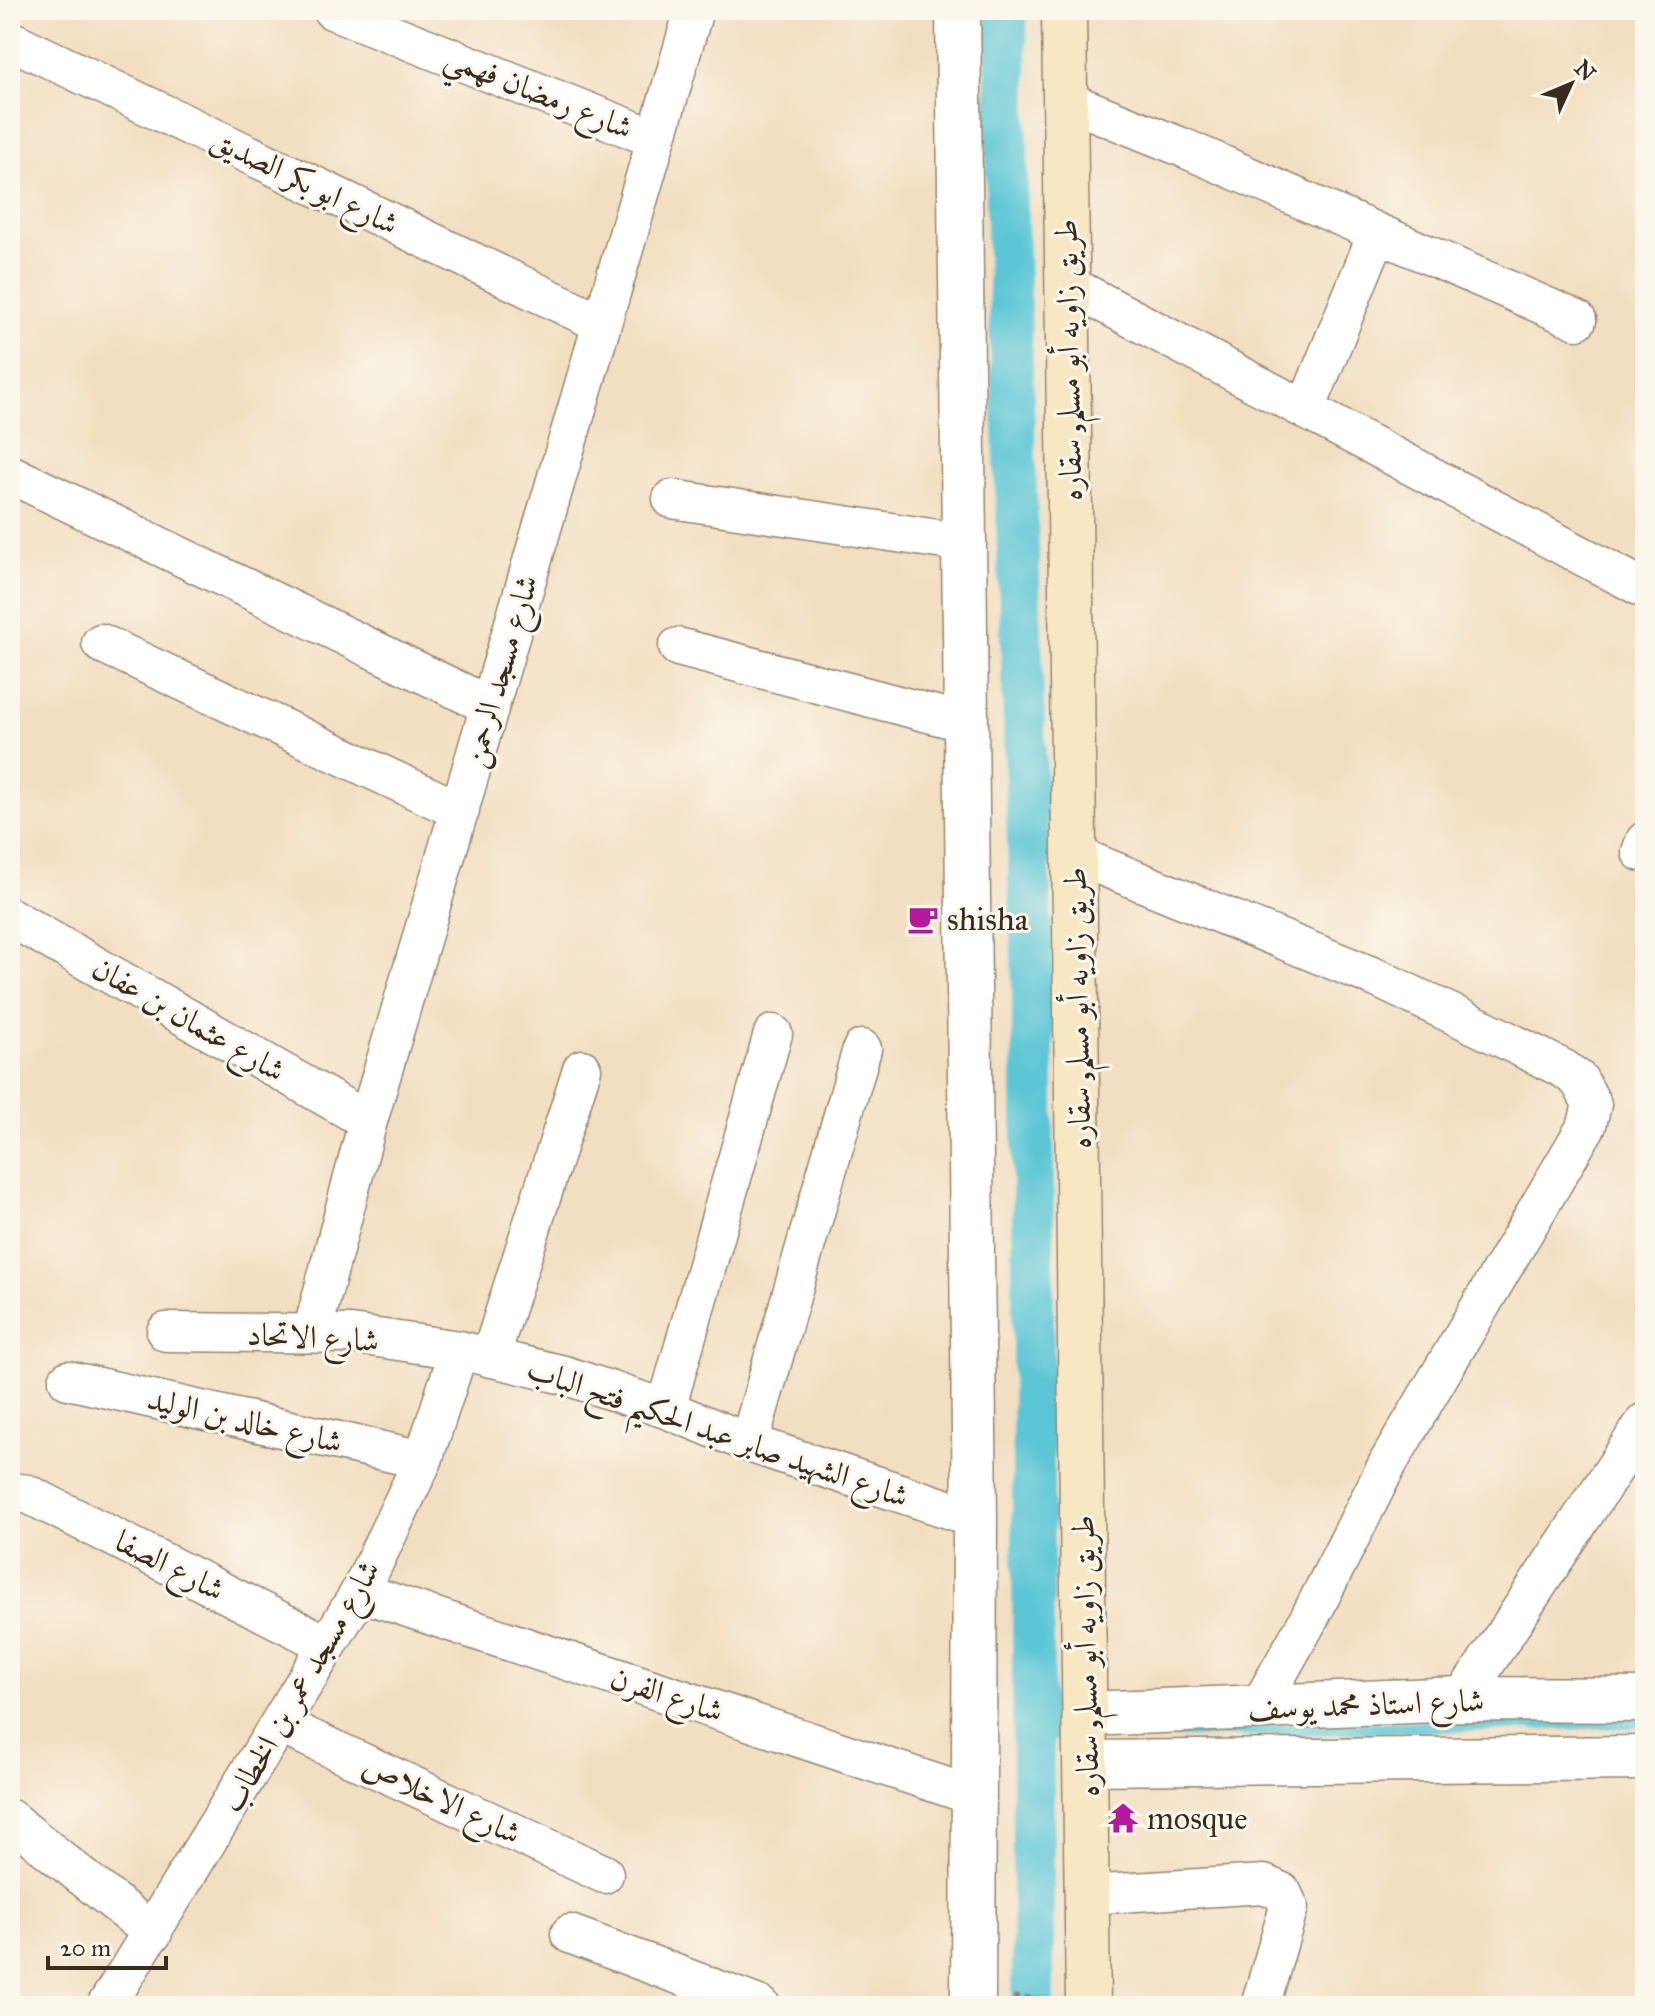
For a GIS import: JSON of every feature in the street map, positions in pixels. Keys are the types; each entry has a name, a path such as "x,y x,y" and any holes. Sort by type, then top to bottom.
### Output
{"main road":[{"name":"طريق زاويه أبو مسلم, سقاره","path":"1064,10 1088,2003"}],"street":[{"name":"شارع رمضان فهمي","path":"332,10 656,139"},
{"name":"شارع مسجد الرحمن","path":"312,1333 368,1121 694,10"},
{"path":"958,10 975,1518 973,2000"},
{"name":"شارع ابو بكر الصديق","path":"10,40 601,323"},
{"path":"1065,100 1184,148 1577,320"},
{"path":"1306,409 1377,234"},
{"path":"1067,284 1645,589"},
{"path":"10,474 490,706"},
{"path":"672,499 964,543"},
{"path":"101,643 460,811"},
{"path":"678,647 966,723"},
{"path":"1075,855 1379,979 1494,1034 1579,1080 1592,1104 1587,1125 1388,1463 1310,1617 1258,1709"},
{"name":"شارع عثمان بن عفان","path":"10,917 368,1121"},
{"path":"666,1409 773,1034"},
{"path":"749,1443 862,1049"},
{"name":"شارع مسجد عمر بن الخطاب","path":"106,2006 360,1592 475,1354 582,1069"},
{"name":"شارع الاتحاد","path":"166,1332 351,1334 475,1354"},
{"name":"شارع الشهيد صابر عبد الحكيم فتح الباب","path":"475,1354 564,1375 666,1409 749,1443 975,1518"},
{"name":"شارع خالد بن الوليد","path":"68,1380 423,1460"},
{"path":"1462,1699 1645,1422"},
{"name":"شارع الصفا","path":"10,1492 28,1494 328,1645"},
{"name":"شارع الفرن","path":"360,1592 974,1796"},
{"name":"شارع استاذ محمد يوسف","path":"1086,1714 1462,1699 1645,1700"},
{"name":"شارع الاخلاص","path":"279,1724 604,1874"},
{"name":"شارع استاذ محمد يوسف","path":"1086,1763 1645,1758"},
{"path":"10,1819 153,1933"},
{"path":"1086,1895 1264,1884 1282,1892 1289,1907 1260,2006"},
{"path":"570,1934 761,2006"}],"path":[{"path":"973,2000 1088,2003"}],"waterway":[{"path":"1006,10 1007,226 1033,988 1033,2006"},
{"path":"1180,1732 1645,1722"},
{"path":"1033,1733 1062,1735"}],"place":[{"name":"shisha","path":"923,919"},
{"name":"mosque","path":"1123,1818"}]}
